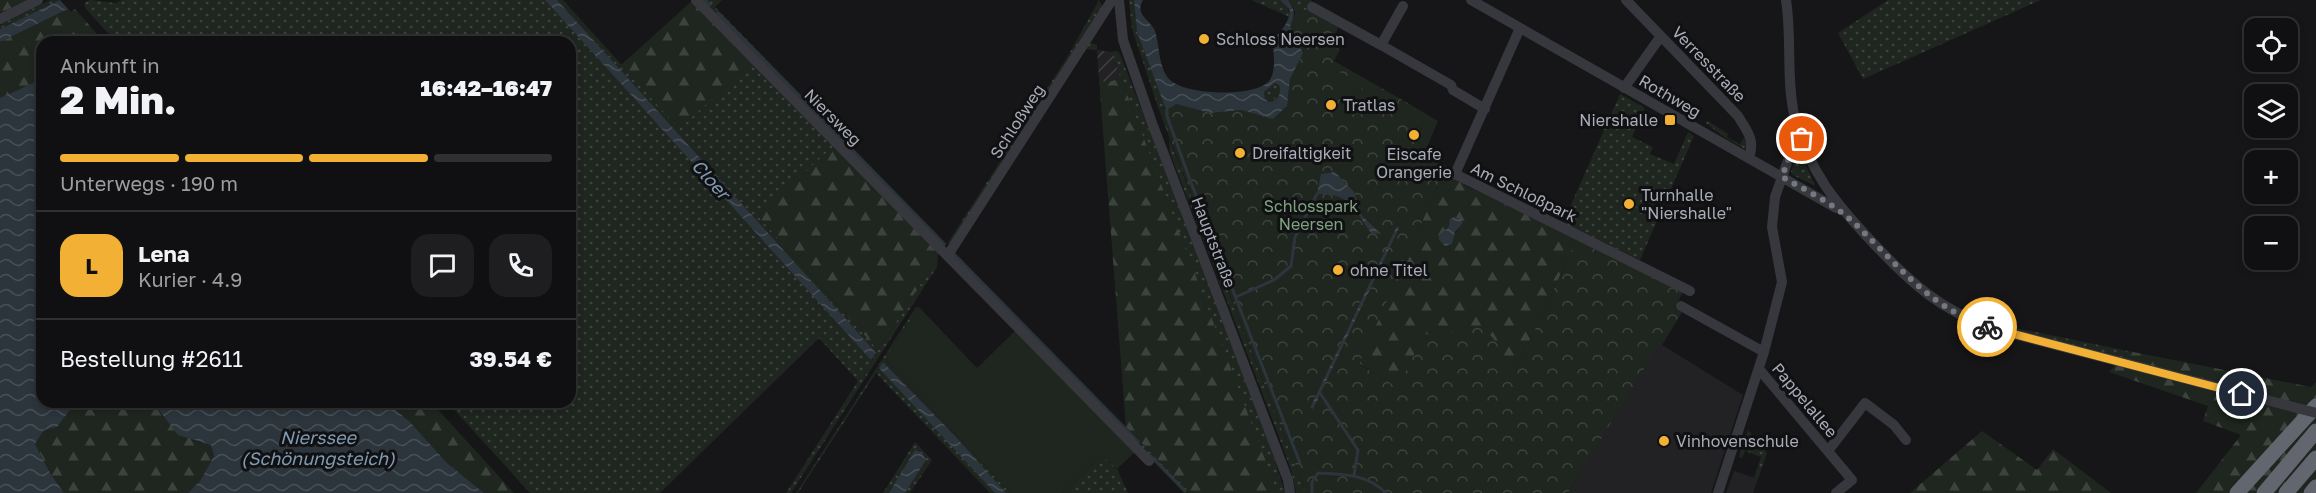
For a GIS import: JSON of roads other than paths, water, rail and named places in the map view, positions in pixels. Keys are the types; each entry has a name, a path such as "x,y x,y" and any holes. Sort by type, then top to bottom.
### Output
{"highway":[{"path":"2237,493 2316,405"},
{"path":"2262,493 2316,431"},
{"path":"2286,493 2316,458"},
{"path":"2311,493 2316,487"}],"street":[{"path":"0,19 38,0"},
{"name":"Niersweg","path":"696,0 1149,461"},
{"name":"Rothweg","path":"1471,0 1826,202 1852,221"},
{"name":"Verresstraße","path":"1626,0 1738,116 1753,145 1749,159"},
{"path":"1786,0 1790,87 1799,129 1810,161 1822,184 1852,221 1922,292 1969,320 2006,333 2316,413"},
{"name":"Schloßweg","path":"948,255 1114,2"},
{"name":"Hauptstraße","path":"1114,2 1124,40 1152,123 1288,480 1290,493"},
{"path":"1381,45 1403,6"},
{"path":"1312,7 1451,85 1453,90 1485,109"},
{"name":"Am Schloßpark","path":"1520,28 1455,174 1690,291"},
{"path":"1624,88 1661,36"},
{"name":"Pappelallee","path":"1718,493 1759,369 1782,282 1772,227 1775,197 1799,129"},
{"name":"Pappelallee","path":"1681,306 1764,352"},
{"name":"Pappelallee","path":"1759,369 1852,480 1836,493"},
{"name":"Pappelallee","path":"1828,451 1865,403 1894,425 1906,440"}],"water":[{"path":"60,0 68,9 0,42 0,29"},
{"name":"Cloer","path":"545,0 557,0 845,318 876,353 871,360"},
{"path":"1134,0 1143,0 1140,9 1155,31 1161,63 1170,80 1190,89 1204,91 1249,90 1261,86 1271,77 1274,67 1273,40 1286,23 1290,10 1280,0 1288,0 1294,13 1290,26 1303,53 1290,79 1287,106 1273,119 1241,110 1210,113 1176,104 1170,108 1165,107 1137,32","holes":["1275,83 1279,85 1280,91 1277,98 1269,102 1265,99 1264,92"]},
{"path":"36,82 36,408 71,408 57,427 44,430 35,444 50,473 64,493 0,493 0,98"},
{"path":"1335,172 1354,192 1362,216 1381,234 1371,233 1355,209 1344,199 1317,194 1321,174"},
{"path":"1454,217 1462,219 1463,223 1455,232 1452,244 1445,246 1439,240 1439,235 1448,228 1450,219"},
{"path":"1397,226 1399,228 1313,409 1310,408"},
{"path":"883,362 956,437 1006,493 995,493 879,368"},
{"name":"Nierssee (Schönungsteich)","path":"158,408 393,408 410,422 447,463 484,493 188,493 200,481 214,456 211,445 178,435"},
{"path":"915,450 922,453 926,460 905,493 889,493"}],"waterway":[{"path":"705,0 710,5"},
{"path":"718,13 944,244"},
{"path":"1167,107 1167,116 1190,180 1300,463"},
{"path":"1236,297 1274,280 1291,266 1295,237 1317,194"},
{"path":"955,255 1138,442"},
{"path":"1320,393 1358,450 1354,475"},
{"path":"1151,456 1185,491"},
{"path":"1312,493 1312,482 1318,473 1363,479 1386,493"}],"place":[{"name":"Schloss Neersen","path":"1204,39"},
{"name":"Tratlas","path":"1331,105"},
{"name":"Niershalle","path":"1670,120"},
{"name":"Eiscafe Orangerie","path":"1414,135"},
{"name":"Dreifaltigkeit","path":"1240,153"},
{"name":"Turnhalle \"Niershalle\"","path":"1629,204"},
{"name":"ohne Titel","path":"1338,270"},
{"name":"Vinhovenschule","path":"1664,441"}],"park label":[{"name":"Schlosspark Neersen","path":"1311,215"}]}
